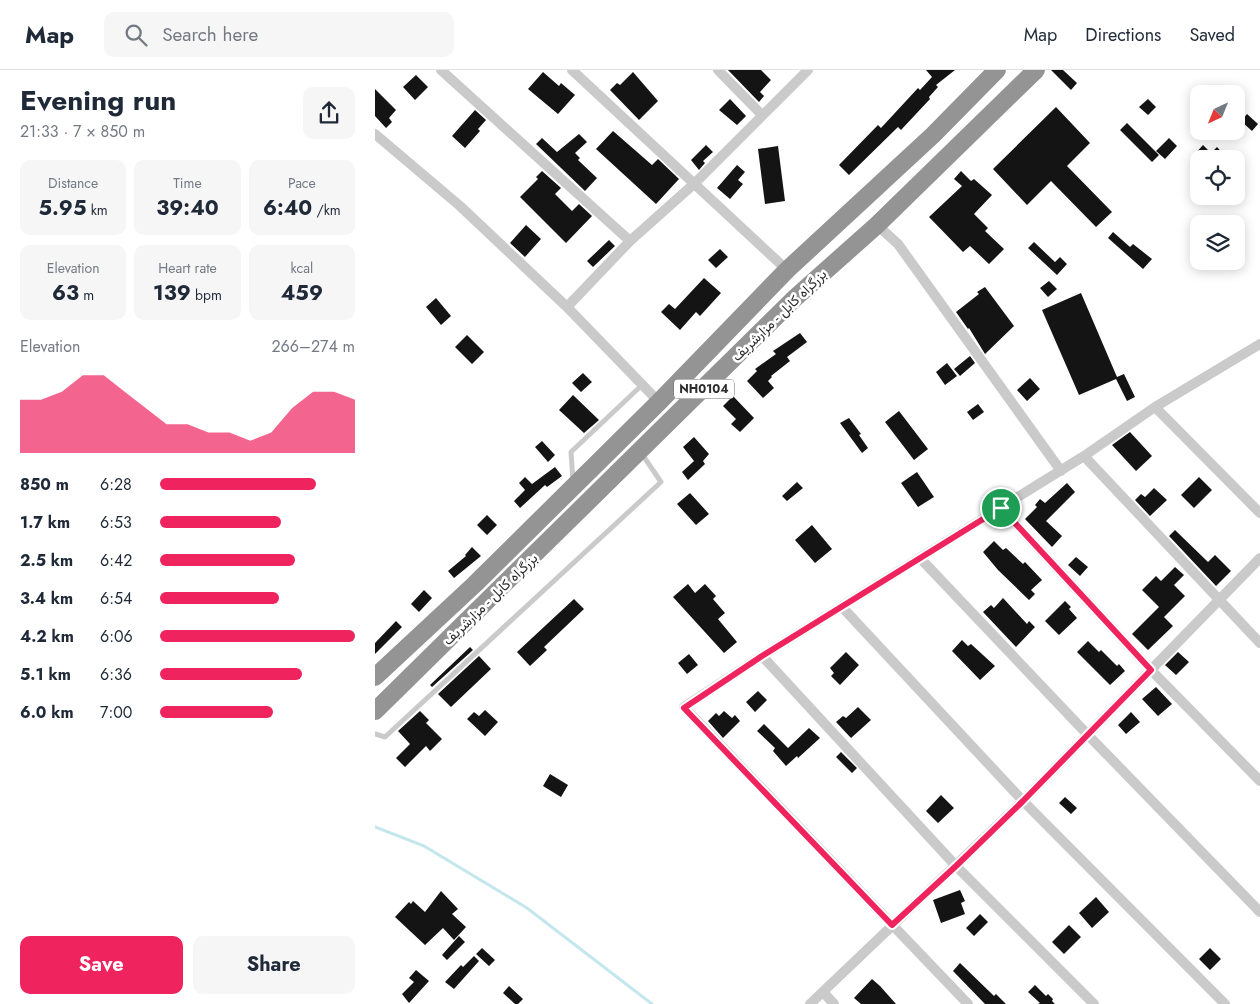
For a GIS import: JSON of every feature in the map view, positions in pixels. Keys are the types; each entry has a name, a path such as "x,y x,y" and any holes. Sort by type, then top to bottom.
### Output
{"highway":[{"name":"بزرگراه کابل - مزارشریف","path":"375,677 475,584 659,402 787,270 933,135 997,70"},
{"name":"بزرگراه کابل - مزارشریف","path":"375,711 796,297 877,225 1037,70"}],"street":[{"path":"441,70 630,241"},
{"path":"572,70 787,270"},
{"path":"718,70 762,115"},
{"path":"567,307 630,241 695,183 808,70"},
{"path":"375,134 460,206 567,307 659,402"},
{"path":"877,225 898,244 1061,471"},
{"path":"969,1004 684,708 762,656 1085,456 1155,407 1260,344"},
{"path":"1155,407 1260,513"},
{"path":"1085,456 1260,643"},
{"path":"1001,508 1151,670 1260,781"},
{"path":"920,558 1260,912"},
{"path":"810,1004 1023,801 1260,558"},
{"path":"841,607 1023,801 1225,1004"},
{"path":"762,656 956,866 1094,1004"},
{"path":"823,992 835,1004"}],"lane":[{"path":"573,487 571,452 642,384"},
{"path":"375,734 385,737 661,482 641,451"}],"building":[{"path":"728,70 761,70 771,80 760,92 764,96 759,102"},
{"path":"926,70 955,70 936,85 938,87 929,97 930,99 901,130 898,127 849,175 839,165 878,125 881,128 918,88 920,90 932,77"},
{"path":"1051,70 1063,70 1077,83 1071,90"},
{"path":"543,72 559,86 561,83 575,95 558,114 528,89"},
{"path":"633,72 658,101 639,120 610,90 617,83 620,85"},
{"path":"416,75 428,87 415,100 403,87"},
{"path":"375,89 396,110 389,118 392,122 386,128 375,116"},
{"path":"730,99 746,116 737,125 719,110"},
{"path":"1148,99 1156,107 1148,115 1139,107"},
{"path":"1056,107 1090,143 1067,166 1112,212 1096,227 1051,181 1027,205 993,169"},
{"path":"475,110 486,120 478,129 480,131 465,148 452,136"},
{"path":"1247,114 1258,124 1252,131 1245,125 1245,116"},
{"path":"1127,123 1159,155 1152,162 1120,130"},
{"path":"613,131 652,165 658,159 679,179 656,204 596,149"},
{"path":"579,134 587,142 575,153 580,158 578,160 597,178 585,191 536,144 542,138 557,152"},
{"path":"1169,138 1177,146 1165,159 1156,151"},
{"path":"706,145 713,152 703,161 705,163 699,170 691,160"},
{"path":"1203,145 1208,150 1199,150"},
{"path":"778,146 785,201 765,204 758,149"},
{"path":"737,165 745,172 738,180 743,184 730,199 717,188"},
{"path":"542,171 561,188 555,194 572,211 579,204 592,216 566,243 520,197 538,179 536,177"},
{"path":"961,171 971,181 974,179 992,195 974,214 988,228 985,231 1004,249 989,264 970,246 963,252 929,217 962,186 954,179"},
{"path":"526,225 541,239 525,257 510,243"},
{"path":"1113,232 1130,247 1133,244 1152,259 1143,269 1108,238"},
{"path":"609,240 615,246 593,267 587,261"},
{"path":"1034,242 1055,262 1060,257 1067,264 1057,275 1028,248"},
{"path":"720,249 728,257 716,268 708,260"},
{"path":"704,278 721,293 700,316 696,312 680,330 661,312 669,304 675,309"},
{"path":"1049,281 1057,289 1048,297 1040,288"},
{"path":"985,287 1014,326 985,354 969,328 956,312"},
{"path":"1081,293 1117,377 1124,374 1135,397 1127,401 1116,379 1079,395 1042,310"},
{"path":"436,298 451,316 441,325 426,307"},
{"path":"800,333 807,342 787,357 790,361 771,376 768,381 774,388 763,398 747,381 757,371 755,369 776,354 773,351"},
{"path":"467,335 484,352 472,364 455,347"},
{"path":"970,356 975,363 960,376 954,369"},
{"path":"947,363 957,376 945,385 936,372"},
{"path":"583,373 592,382 581,392 572,383"},
{"path":"1030,378 1040,389 1027,401 1017,390"},
{"path":"573,395 599,420 584,433 559,410"},
{"path":"733,396 754,418 740,432 731,424 736,419 723,406"},
{"path":"978,404 984,412 973,420 967,412"},
{"path":"899,411 928,449 914,460 885,422"},
{"path":"849,418 861,434 859,435 868,448 862,453 840,423"},
{"path":"1130,432 1152,456 1136,471 1112,445"},
{"path":"694,437 709,454 703,461 705,464 688,480 682,472 694,461 683,447"},
{"path":"542,441 555,455 548,462 535,447"},
{"path":"555,467 562,476 547,487 545,485 520,508 514,501 525,490 519,483 525,477 532,484"},
{"path":"917,472 934,497 918,507 901,483"},
{"path":"1199,477 1212,490 1194,508 1181,495"},
{"path":"797,482 803,488 787,501 782,496"},
{"path":"1067,483 1075,492 1046,521 1062,536 1052,547 1025,519 1037,507 1035,505 1040,499 1045,503"},
{"path":"1154,488 1167,500 1150,516 1135,500 1141,494 1145,497"},
{"path":"690,493 709,514 696,525 677,504"},
{"path":"487,515 497,525 487,535 477,525"},
{"path":"812,525 832,549 815,563 795,540"},
{"path":"1175,530 1208,562 1215,555 1231,571 1216,586 1169,536"},
{"path":"994,541 1003,550 1006,548 1023,564 1025,562 1042,580 1031,590 1035,594 1029,600 998,570 983,552"},
{"path":"472,547 481,556 454,578 448,571 466,556"},
{"path":"1076,557 1088,567 1080,576 1068,565"},
{"path":"1175,567 1184,575 1174,585 1185,596 1164,617 1173,626 1148,650 1132,634 1159,607 1142,590 1156,576 1161,581"},
{"path":"688,584 695,593 705,584 716,596 713,599 725,613 718,619 737,642 724,653 673,597"},
{"path":"424,590 432,598 419,612 411,604"},
{"path":"1003,598 1027,624 1029,621 1035,627 1016,647 983,612 991,605 994,608"},
{"path":"574,599 584,609 544,647 547,650 530,666 517,652"},
{"path":"1065,601 1077,618 1059,635 1045,621"},
{"path":"396,621 402,627 375,654 375,643"},
{"path":"962,640 968,646 971,644 995,666 980,680 952,651"},
{"path":"1088,641 1099,652 1101,650 1117,666 1119,664 1125,671 1110,685 1077,652"},
{"path":"470,647 473,650 432,687 430,685"},
{"path":"846,652 859,665 840,685 831,676 834,673 830,668"},
{"path":"1178,652 1189,662 1176,675 1165,665"},
{"path":"689,654 698,665 687,674 678,663"},
{"path":"479,656 491,669 451,707 438,694"},
{"path":"1156,687 1172,704 1158,716 1142,699"},
{"path":"758,691 767,700 755,712 746,702"},
{"path":"858,707 871,720 851,738 836,722 843,716 846,718"},
{"path":"485,710 498,722 485,736 467,719 474,712 479,716"},
{"path":"420,711 429,720 426,723 442,739 430,751 426,746 405,767 396,758 410,744 398,731"},
{"path":"724,711 732,718 735,715 740,721 723,738 708,721 716,713 719,716"},
{"path":"1131,712 1140,722 1126,734 1118,725"},
{"path":"764,724 788,748 809,728 820,738 786,766 773,751 775,748 757,731"},
{"path":"841,752 857,768 852,773 836,757"},
{"path":"550,774 568,785 561,797 543,786"},
{"path":"941,795 954,808 938,823 926,811"},
{"path":"1065,797 1077,808 1071,814 1059,803"},
{"path":"960,890 965,901 961,903 965,914 941,923 933,900"},
{"path":"441,891 458,909 452,914 466,927 454,940 443,928 425,945 395,917 409,902 411,904 413,901 425,912"},
{"path":"1096,897 1109,912 1092,928 1079,913"},
{"path":"980,914 988,922 974,936 966,928"},
{"path":"1069,925 1081,937 1064,954 1052,942"},
{"path":"459,936 465,942 447,960 442,955"},
{"path":"482,948 495,960 489,966 476,954"},
{"path":"1210,948 1221,959 1210,970 1199,959"},
{"path":"474,956 479,961 454,989 445,982 461,965 463,967"},
{"path":"960,963 994,996 996,994 1006,1004 985,1004 953,971"},
{"path":"416,970 429,981 409,1003 402,994 414,982 409,978"},
{"path":"872,979 896,1004 861,1004 854,998"},
{"path":"1035,985 1046,996 1048,994 1055,1004 1038,1004 1040,1003 1028,992"},
{"path":"509,986 523,999 518,1004 515,1004 503,993"}],"waterway":[{"path":"375,827 424,846 527,908 652,1004"}],"route":[{"path":"1001,508 1151,670 1023,801 892,925 684,708 762,656 1001,508"}]}
